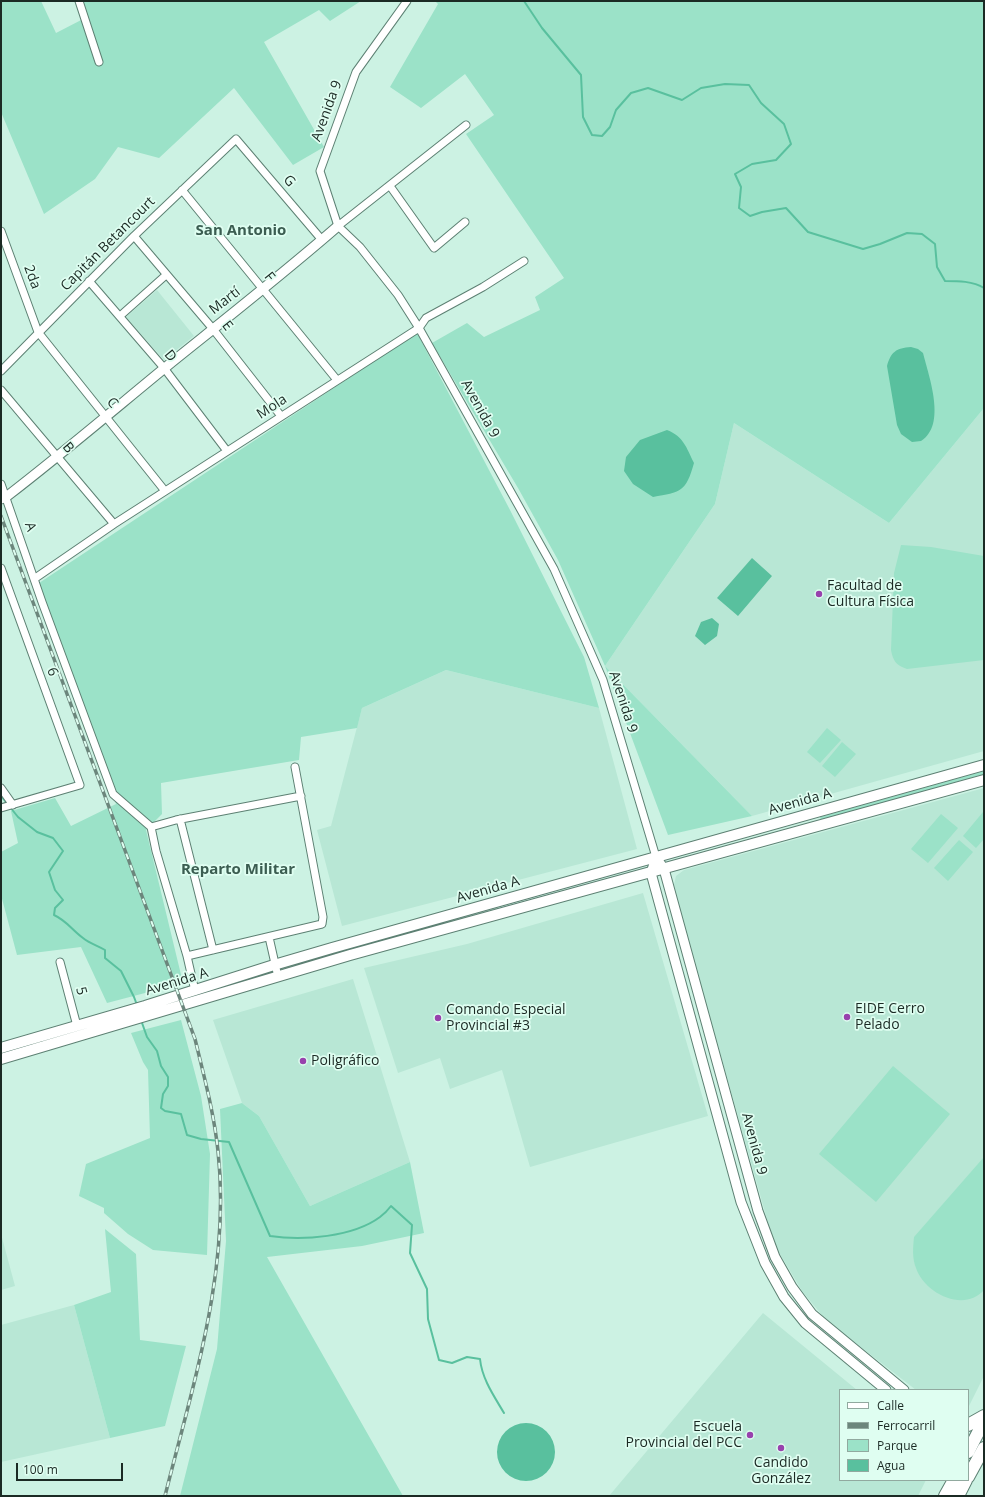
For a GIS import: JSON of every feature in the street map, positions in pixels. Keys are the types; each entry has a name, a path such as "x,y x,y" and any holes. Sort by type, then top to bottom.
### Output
{"highway":[{"path":"969,1424 984,1416"},
{"path":"970,1446 984,1421"},
{"path":"969,1472 972,1459 983,1450"},
{"path":"945,1496 953,1481"},
{"path":"958,1496 966,1481"}],"main road":[{"name":"Avenida A","path":"1,1059 134,1020 146,1011 195,991 274,965 984,765"},
{"name":"Avenida A","path":"1,1048 131,1010 146,1011 278,976 984,780"},
{"path":"792,819 806,829"}],"street":[{"path":"80,1 99,62"},
{"name":"Avenida 9","path":"407,1 356,72 320,171 338,226 365,253 398,296 419,328 554,569 603,680 656,858 664,868 758,1211 775,1258 792,1287 812,1314 903,1389"},
{"name":"Martí","path":"3,498 58,457 338,226 466,126"},
{"name":"Capitán Betancourt","path":"1,371 134,236 236,139"},
{"name":"G","path":"236,139 322,240"},
{"path":"390,186 434,248 465,222"},
{"name":"F","path":"182,190 337,380"},
{"name":"2da","path":"1,231 38,332"},
{"name":"E","path":"134,236 213,329 281,416"},
{"name":"Mola","path":"34,579 114,524 419,328 426,318 483,287 524,261"},
{"path":"120,316 166,275"},
{"name":"D","path":"89,281 164,368 227,451"},
{"name":"C","path":"38,332 165,491"},
{"name":"B","path":"1,390 114,524"},
{"name":"A","path":"1,484 3,498 113,794 151,827"},
{"name":"6","path":"1,568 80,785 13,805"},
{"path":"187,956 322,924 324,916 295,767"},
{"path":"1,788 13,805 3,808"},
{"path":"195,991 187,956 156,851 151,827 180,819 301,796"},
{"path":"180,819 213,950"},
{"path":"651,873 656,858"},
{"name":"Avenida 9","path":"651,873 741,1202 765,1263 784,1296 805,1323 885,1389"},
{"path":"269,937 274,965 278,976"},
{"name":"5","path":"60,962 77,1026"},
{"path":"720,1124 733,1120"},
{"path":"840,1352 847,1343"},
{"path":"970,1446 983,1450"}],"shaded area":[{"path":"157,290 194,336 164,360 126,317"},
{"name":"Facultad de Cultura Física","path":"984,408 984,751 752,816 605,666 715,504 734,423 889,523"},
{"path":"446,670 599,708 637,849 342,926 317,830 331,826 362,708"},
{"name":"EIDE Cerro Pelado","path":"984,788 984,1376 969,1406 969,1389 915,1389 826,1320 802,1291 774,1244 674,885 676,876 684,870"},
{"path":"643,893 708,1116 530,1167 502,1070 450,1089 440,1058 398,1073 364,968 467,944"},
{"name":"Poligráfico","path":"353,979 410,1162 310,1206 259,1116 242,1103 213,1020"},
{"path":"1,1234 15,1286 1,1290"},
{"path":"74,1305 110,1438 1,1462 1,1325"},
{"name":"Escuela Provincial del PCC","path":"763,1313 856,1389 839,1389 839,1481 926,1481 918,1496 609,1496"}],"green space":[{"path":"1,1 41,1 56,33 87,17 82,1 361,1 330,21 319,10 264,42 324,147 293,165 234,88 159,158 118,147 95,179 44,214 1,112"},
{"path":"435,1 984,1 984,408 889,523 734,423 715,504 605,666 558,560 518,488 432,343 467,323 484,337 540,310 535,297 564,278 466,134 494,115 465,74 421,108 390,87 438,4"},
{"path":"417,333 510,510 584,657 599,708 446,670 362,708 357,728 301,737 299,760 161,783 162,814 146,830 183,983 107,1003 81,947 17,955 1,895 1,852 18,843 11,811 55,798 71,826 116,804 36,585"},
{"path":"901,545 931,547 984,556 984,660 907,669 900,666 896,662 891,650 894,573"},
{"path":"605,666 752,816 668,835"},
{"path":"827,728 841,740 820,763 807,752"},
{"path":"842,742 856,754 835,777 822,766"},
{"path":"984,771 984,774 821,820 820,817"},
{"path":"983,812 984,839 976,848 963,836"},
{"path":"941,814 958,828 928,863 911,849"},
{"path":"959,840 973,852 948,881 934,868"},
{"path":"181,1020 201,1096 210,1154 207,1255 153,1250 128,1234 104,1213 104,1208 79,1196 86,1164 150,1138 148,1070 143,1062 131,1033"},
{"path":"893,1066 950,1114 876,1202 819,1154"},
{"path":"242,1103 259,1116 310,1206 410,1162 424,1233 362,1246 267,1257 403,1496 180,1496 217,1349 226,1241 220,1109"},
{"path":"984,1157 984,1290 976,1297 966,1300 956,1300 936,1292 920,1277 914,1260 914,1237"},
{"path":"105,1229 136,1254 140,1340 186,1346 165,1426 110,1438 74,1305 111,1292"}],"water":[{"path":"911,347 918,349 923,353 932,387 935,412 933,424 929,434 921,441 912,442 901,434 897,425 887,366 892,354 901,348"},
{"path":"667,430 681,439 694,463 688,480 681,489 670,494 653,497 633,484 624,471 626,457 640,440"},
{"path":"752,558 772,576 738,616 717,598"},
{"path":"712,618 719,624 717,636 705,645 695,636 701,622"},
{"path":"526,1423 537,1425 547,1431 553,1441 555,1452 553,1463 547,1473 537,1479 526,1481 515,1479 505,1473 499,1463 497,1452 499,1441 505,1431 515,1425"}],"waterway":[{"path":"524,1 542,28 581,75 583,117 592,135 602,136 610,127 616,110 631,93 648,88 682,100 701,88 725,84 749,85 761,103 784,124 791,144 776,160 752,164 735,174 741,187 739,208 750,216 762,212 786,208 808,232 863,249 907,233 922,234 935,244 937,267 945,281 960,281 984,288"},
{"path":"1,796 7,803"},
{"path":"10,807 18,817 37,832 53,838 63,851 49,872 55,890 63,900 55,908 54,915 85,940 105,950 105,958 121,971 137,1005"},
{"path":"141,1020 147,1037 157,1051 161,1066 168,1077 168,1086 163,1094 161,1108 165,1111 181,1114 187,1135 201,1139 229,1142 270,1236 297,1238 327,1236 342,1233 369,1224 381,1216 391,1206 412,1225 410,1253 427,1289 428,1319 439,1360 452,1363 467,1357 480,1359 486,1380 504,1413"}],"railway":[{"path":"1,516 195,1039 214,1123 218,1151 221,1195 219,1239 214,1282 198,1369 165,1496"}],"place":[{"name":"Facultad de Cultura Física","path":"819,594"},
{"name":"EIDE Cerro Pelado","path":"847,1017"},
{"name":"Comando Especial Provincial #3","path":"438,1018"},
{"name":"Poligráfico","path":"303,1061"},
{"name":"Escuela Provincial del PCC","path":"750,1435"},
{"name":"Candido González","path":"781,1448"}],"district":[{"name":"San Antonio","path":"241,231"},
{"name":"Reparto Militar","path":"238,870"}]}
